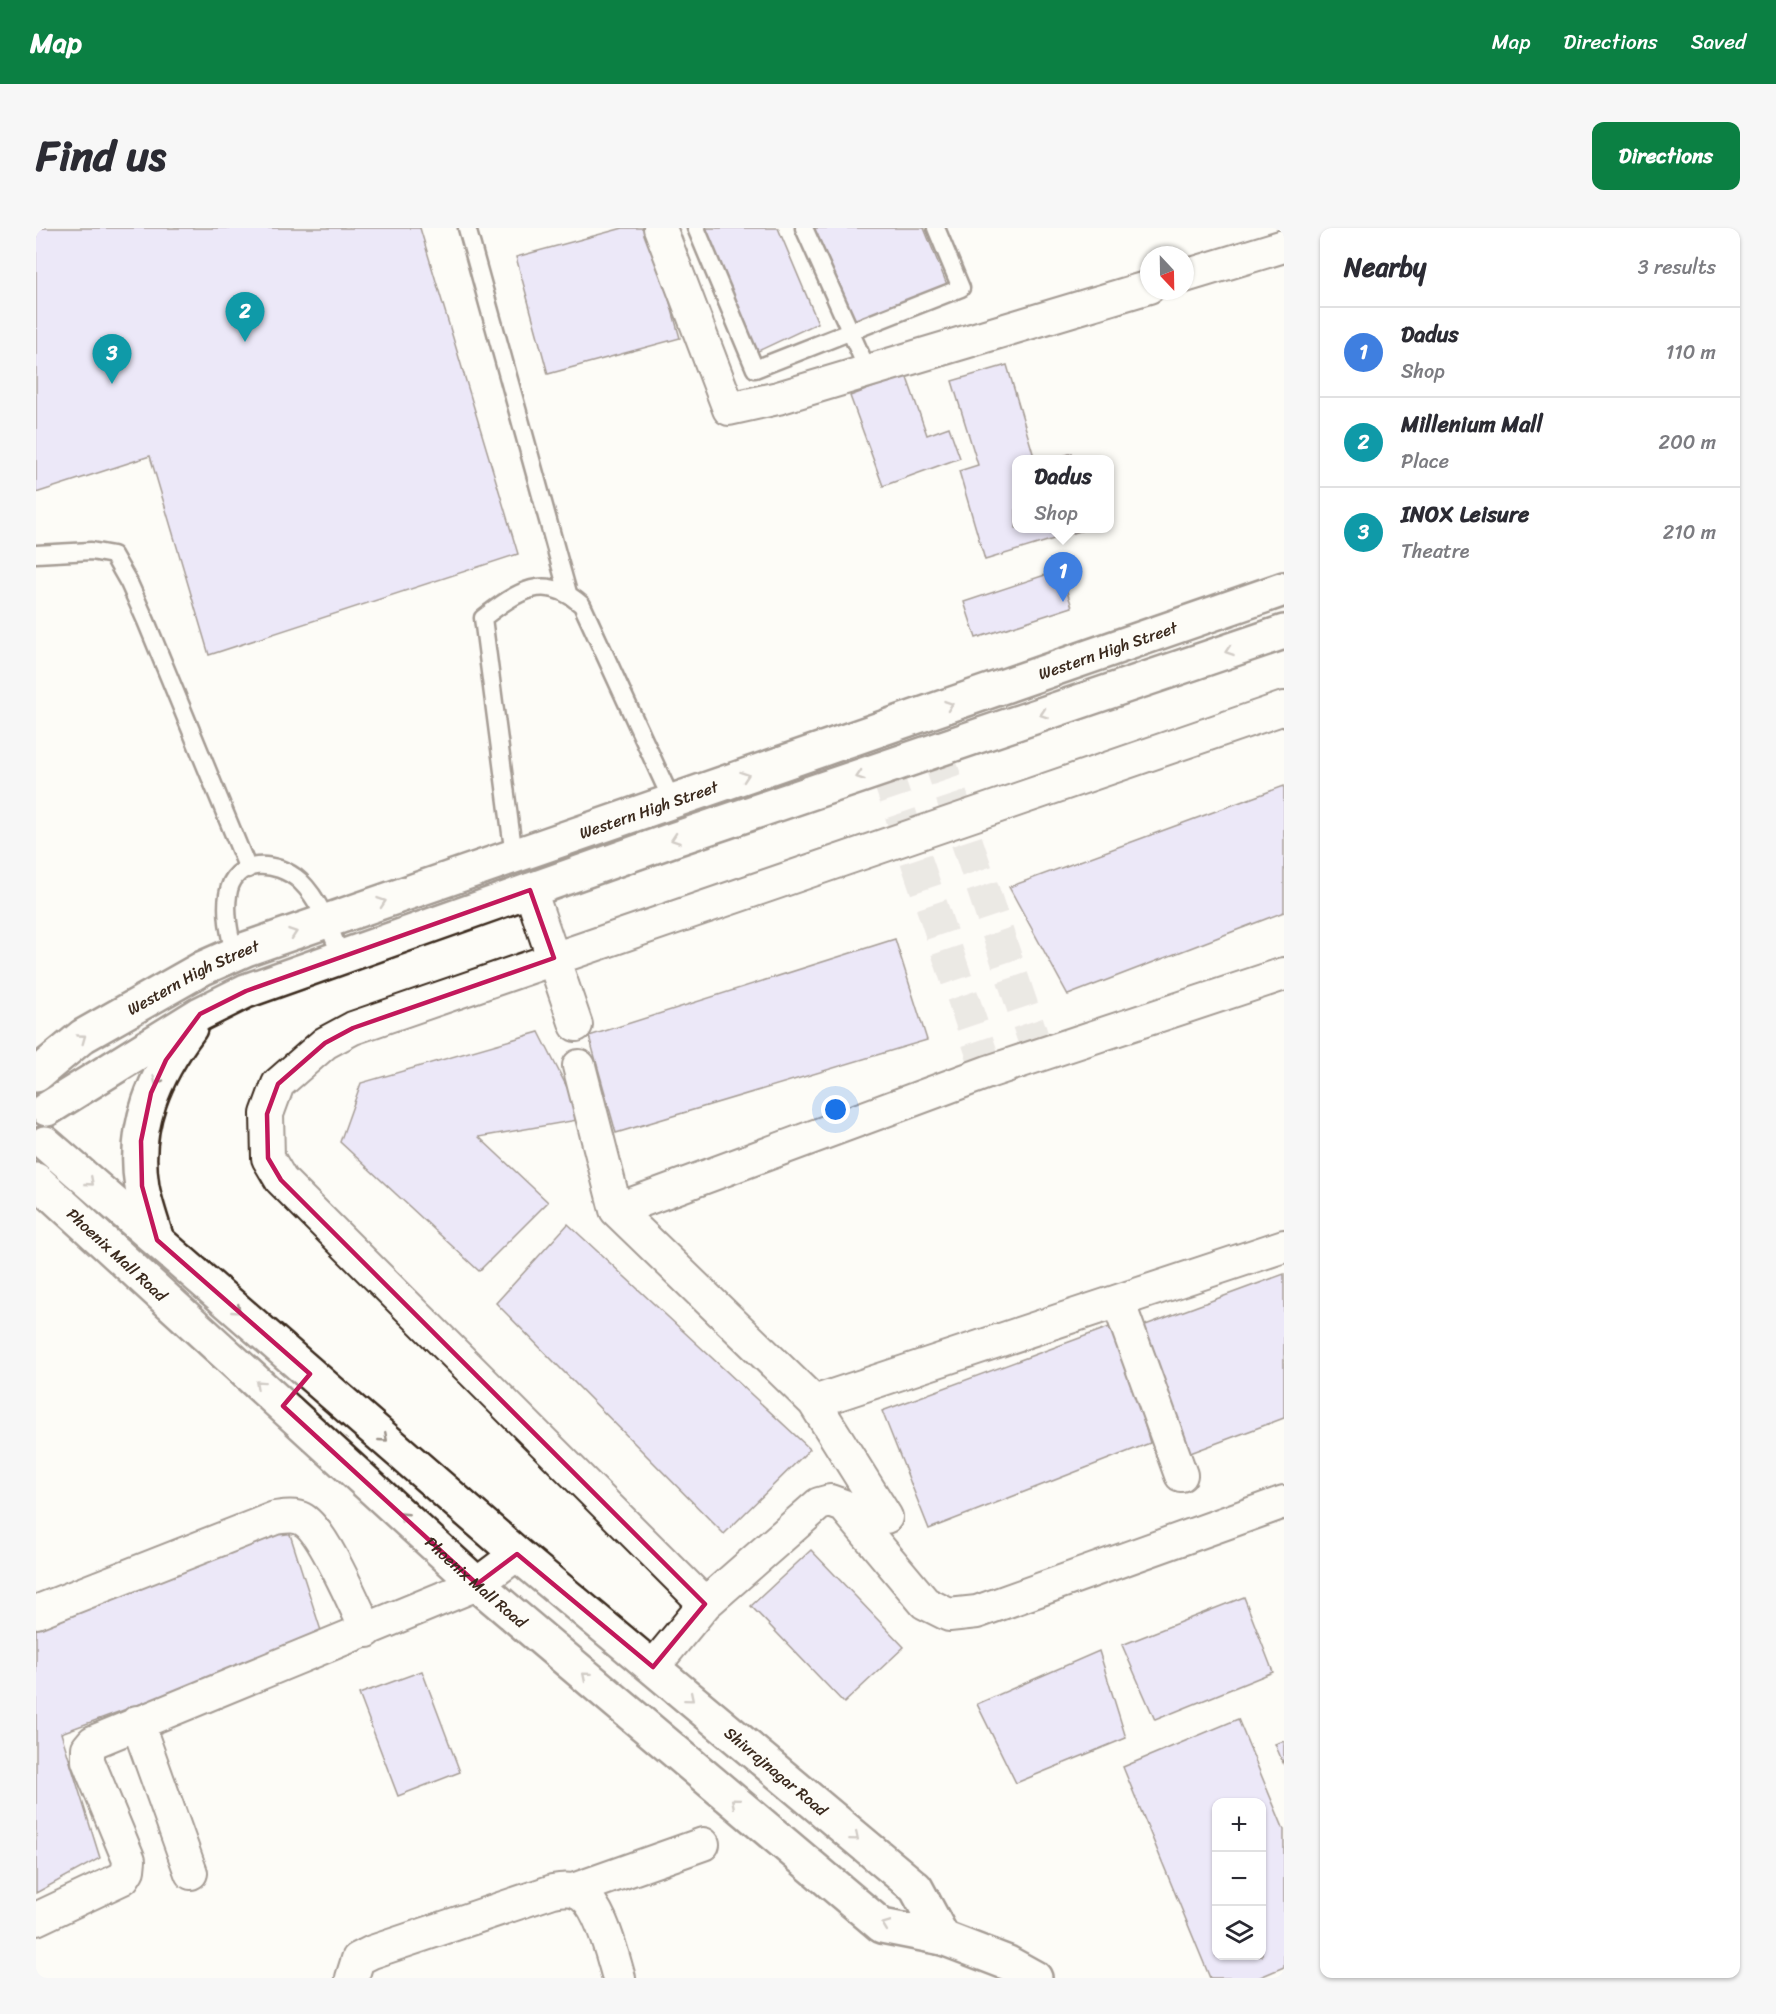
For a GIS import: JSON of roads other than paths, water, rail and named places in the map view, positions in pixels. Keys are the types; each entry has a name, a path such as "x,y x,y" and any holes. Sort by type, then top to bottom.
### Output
{"street":[{"path":"660,228 729,409 778,398 1140,289"},
{"path":"1194,273 1284,246"},
{"name":"Western High Street","path":"36,1075 83,1036 234,954 1284,589"},
{"name":"Western High Street","path":"41,1103 200,1014 246,991 597,867 1284,632"},
{"path":"705,1604 281,1180 268,1158 267,1114 278,1084 325,1043 354,1028 1284,708"},
{"path":"902,722 915,758"},
{"path":"585,831 597,867"},
{"path":"530,891 576,1025"},
{"path":"616,1210 988,1072 1284,974"},
{"path":"157,1240 142,1186 141,1141 151,1093 166,1060 200,1014"},
{"path":"579,1066 616,1210 814,1402 886,1517"},
{"path":"36,1919 123,1878 129,1870 129,1860 86,1754 93,1742 136,1722 367,1631 477,1584 517,1554 157,1240 41,1148 49,1132 41,1103"},
{"name":"Phoenix Mall Road","path":"36,1180 477,1584 882,1926 942,1938"},
{"path":"814,1402 1284,1246"},
{"path":"1118,1301 1181,1475"},
{"path":"283,1406 310,1374"},
{"path":"653,1667 705,1604 819,1504 830,1501 844,1506 925,1603 949,1615 977,1612 1284,1502"},
{"path":"36,1612 275,1518 291,1516 302,1518 316,1531 367,1631"},
{"name":"Shivrajnagar Road","path":"517,1554 916,1888 942,1938"},
{"path":"136,1722 191,1873"},
{"path":"352,1978 358,1959 372,1952 552,1891 573,1890 703,1844"},
{"path":"573,1890 587,1897 598,1915 620,1978"},
{"path":"942,1938 1008,1964 1035,1978"}],"lane":[{"path":"467,228 568,593"},
{"path":"696,228 755,369 961,288 936,228"},
{"path":"804,228 868,371"},
{"path":"36,554 91,550 113,555 146,621 248,869"},
{"path":"514,856 483,618 514,594 548,585 568,593 582,605 672,801"},
{"path":"234,954 227,914 228,892 239,873 256,864 275,866 300,881 327,921 341,957"}],"tunnel":[{"path":"936,750 1039,1056"},
{"path":"885,768 988,1072"}],"place":[{"name":"Millenium Mall","path":"245,342"},
{"name":"INOX Leisure","path":"112,384"},
{"name":"Dadus","path":"1063,602"}]}
